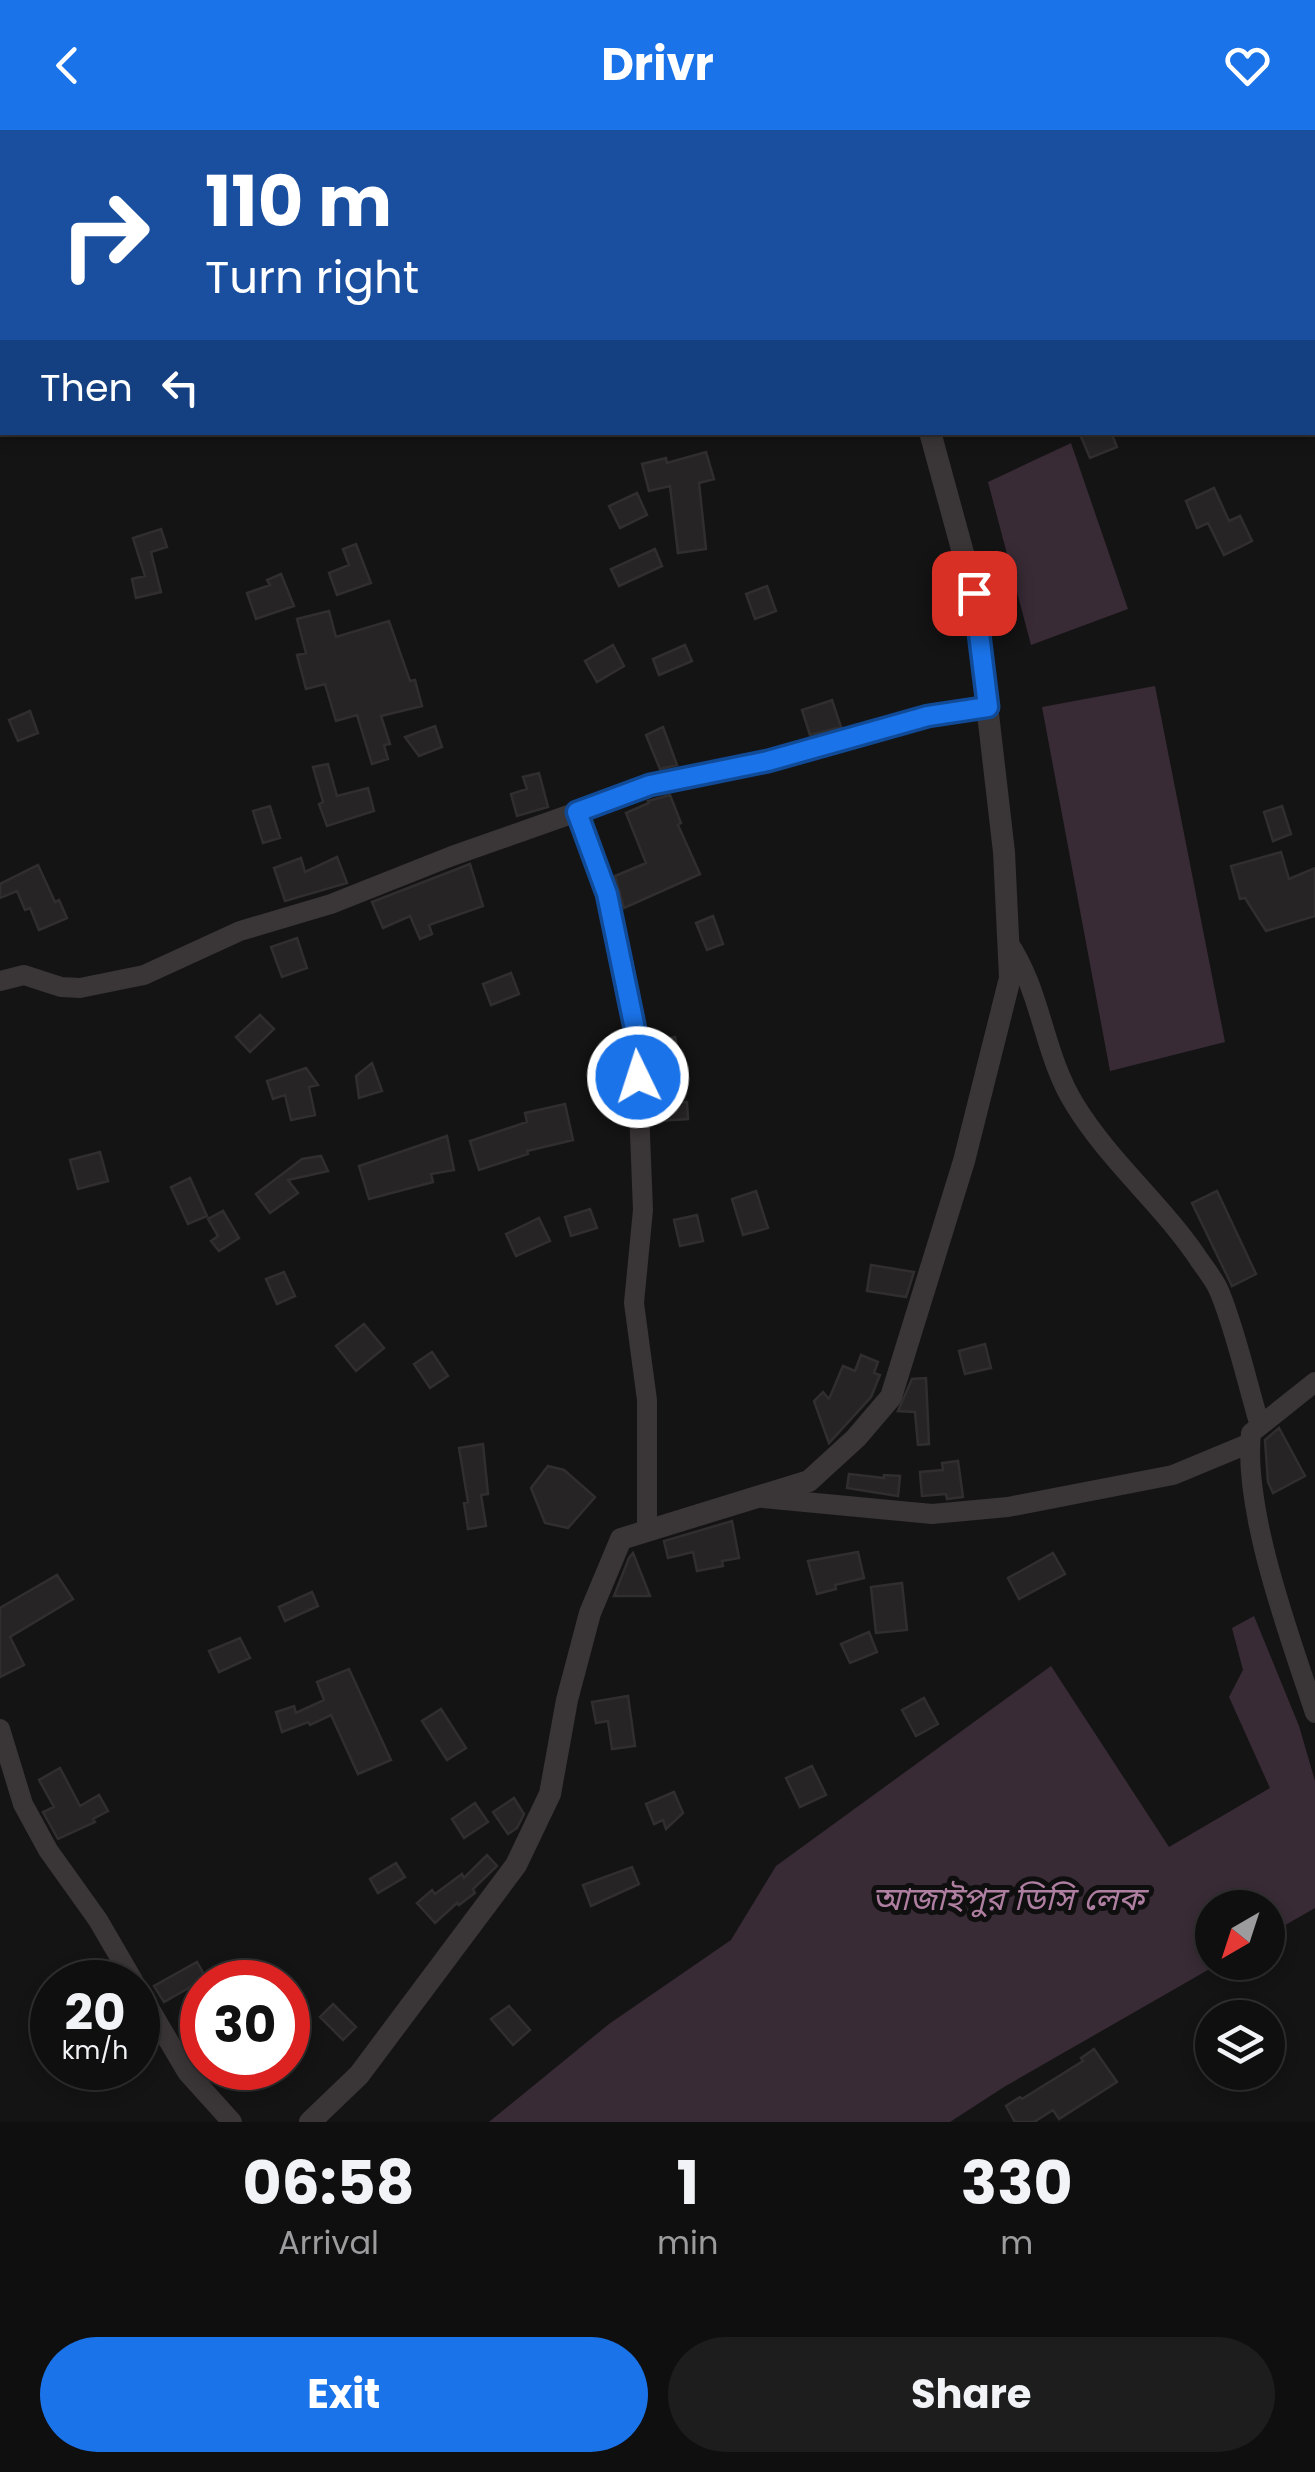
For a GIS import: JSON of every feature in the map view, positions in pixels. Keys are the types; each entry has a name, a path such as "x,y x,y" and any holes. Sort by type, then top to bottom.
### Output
{"street":[{"path":"310,2122 359,2075 516,1866 550,1794 567,1700 590,1613 621,1539 809,1481 856,1438 891,1397 964,1160 1010,978 1004,852 974,593 931,435"},
{"path":"0,982 24,975 62,987 80,988 144,974 240,931 331,904 650,785 768,761 928,716 988,707"},
{"path":"577,812 607,894 636,1034 643,1210 634,1303 647,1400 647,1530"},
{"path":"1008,942 1034,993 1051,1060 1074,1104 1112,1156 1184,1236 1220,1291 1255,1434 1254,1498 1274,1581 1315,1714"},
{"path":"754,1498 932,1514 1008,1507 1173,1475 1255,1434 1315,1382"},
{"path":"0,1729 23,1804 48,1850 121,1960"},
{"path":"160,2027 186,2072 232,2122"}],"water":[{"path":"1071,443 1128,609 1031,645 988,482"},
{"path":"1155,686 1225,1042 1110,1071 1042,707"},
{"name":"আজাইপুর ডিসি লেক","path":"1254,1616 1299,1726 1315,1781 1315,1908 1285,1925 1285,1890 1195,1890 1195,1977 950,2122 489,2122 609,2024 731,1940 776,1866 1051,1666 1169,1847 1270,1788 1229,1697 1243,1670 1232,1628"}],"building":[{"path":"1080,435 1112,435 1117,447 1090,458"},
{"path":"706,452 714,479 699,483 706,549 678,553 670,486 649,491 642,464 666,458 667,463"},
{"path":"1214,488 1229,521 1240,516 1252,541 1224,555 1208,523 1197,528 1186,501"},
{"path":"637,493 647,515 620,528 609,506"},
{"path":"161,529 167,547 151,552 161,592 136,598 132,579 145,576 133,538"},
{"path":"356,544 371,583 337,595 329,573 349,565 343,549"},
{"path":"655,549 662,566 619,586 611,569"},
{"path":"281,574 294,606 256,619 247,593 270,585 267,580"},
{"path":"767,586 776,611 755,619 746,594"},
{"path":"329,611 336,637 389,621 410,681 415,680 422,706 381,716 390,744 384,745 388,759 372,764 357,715 336,721 325,684 306,689 297,655 306,653 297,619"},
{"path":"613,645 624,666 597,682 585,661"},
{"path":"685,645 692,661 659,675 653,659"},
{"path":"832,700 841,727 810,735 802,710"},
{"path":"30,711 38,733 18,741 9,720"},
{"path":"435,726 442,747 419,756 405,737"},
{"path":"663,727 677,765 660,769 646,735"},
{"path":"328,764 337,796 368,788 374,811 327,826 313,767"},
{"path":"539,773 548,807 517,816 511,794 527,789 523,777"},
{"path":"670,795 681,823 678,825 700,874 624,908 615,876 646,863 626,813"},
{"path":"270,806 280,838 263,843 253,811"},
{"path":"1282,806 1291,834 1273,841 1264,812"},
{"path":"1281,852 1289,879 1315,868 1315,916 1266,931 1245,898 1240,899 1231,866"},
{"path":"337,857 347,883 285,901 274,868 301,858 305,872"},
{"path":"470,864 483,906 429,925 432,934 420,939 410,916 383,928 372,902"},
{"path":"38,865 67,918 39,930 17,891 0,898 0,884"},
{"path":"713,916 723,944 707,950 696,923"},
{"path":"297,938 307,968 282,977 271,947"},
{"path":"511,973 519,994 491,1005 483,984"},
{"path":"260,1015 274,1029 250,1052 236,1037"},
{"path":"675,1037 682,1067 653,1074 650,1043"},
{"path":"372,1063 382,1091 359,1098 356,1076"},
{"path":"306,1068 318,1085 309,1087 315,1115 291,1120 285,1095 273,1099 267,1081"},
{"path":"687,1102 688,1119 657,1121 656,1104"},
{"path":"565,1104 573,1140 527,1151 528,1154 479,1170 470,1141 527,1122 525,1113"},
{"path":"447,1136 454,1170 431,1174 433,1182 369,1199 359,1166"},
{"path":"100,1152 108,1181 78,1189 70,1160"},
{"path":"321,1156 328,1171 288,1180 298,1193 270,1213 256,1194 302,1159"},
{"path":"190,1178 207,1216 188,1224 171,1187"},
{"path":"756,1191 768,1228 743,1235 732,1199"},
{"path":"1217,1191 1256,1274 1232,1286 1192,1203"},
{"path":"590,1209 597,1228 571,1236 565,1217"},
{"path":"223,1211 239,1238 219,1251 211,1241 218,1236 208,1219"},
{"path":"697,1215 703,1241 680,1246 674,1220"},
{"path":"539,1218 550,1241 516,1256 506,1234"},
{"path":"871,1265 914,1272 906,1297 867,1291"},
{"path":"284,1272 295,1296 277,1304 266,1279"},
{"path":"364,1324 384,1348 356,1371 336,1346"},
{"path":"985,1344 991,1368 965,1374 959,1351"},
{"path":"432,1352 448,1376 430,1388 414,1364"},
{"path":"861,1355 878,1362 874,1373 880,1375 871,1397 829,1443 814,1401 823,1392 829,1399 843,1366 855,1371"},
{"path":"926,1378 929,1444 918,1445 915,1412 898,1411 912,1379"},
{"path":"1279,1428 1305,1476 1273,1493 1268,1482 1265,1440"},
{"path":"483,1444 488,1494 481,1495 486,1526 468,1529 459,1448"},
{"path":"958,1461 963,1497 922,1496 920,1472 943,1470 942,1463"},
{"path":"548,1466 564,1470 595,1497 568,1528 545,1523 531,1488"},
{"path":"849,1474 900,1476 898,1496 847,1488"},
{"path":"732,1521 739,1558 697,1571 693,1552 668,1558 664,1541"},
{"path":"858,1552 864,1578 817,1594 808,1561"},
{"path":"633,1553 650,1596 614,1596 629,1558"},
{"path":"1053,1553 1065,1574 1019,1599 1008,1578"},
{"path":"57,1575 73,1599 10,1637 24,1665 0,1677 0,1608"},
{"path":"902,1583 907,1630 876,1633 871,1587"},
{"path":"312,1592 318,1606 285,1621 279,1607"},
{"path":"869,1632 877,1652 850,1663 841,1644"},
{"path":"240,1638 250,1658 219,1672 209,1651"},
{"path":"349,1669 391,1760 358,1774 331,1715 282,1732 276,1712 294,1706 296,1713 324,1700 317,1682"},
{"path":"628,1696 635,1746 612,1749 608,1721 596,1723 592,1702"},
{"path":"924,1698 938,1724 916,1736 902,1710"},
{"path":"441,1709 466,1748 447,1760 422,1721"},
{"path":"812,1766 826,1795 800,1807 786,1778"},
{"path":"60,1768 80,1806 99,1795 108,1811 93,1819 95,1822 58,1839 43,1812 54,1807 39,1780"},
{"path":"674,1792 683,1813 666,1829 663,1820 654,1824 646,1804"},
{"path":"514,1798 524,1814 517,1828 508,1834 493,1812"},
{"path":"475,1803 488,1822 464,1838 452,1819"},
{"path":"487,1855 497,1866 473,1889 475,1893 435,1923 417,1903 462,1874 464,1878"},
{"path":"396,1863 405,1877 378,1893 370,1879"},
{"path":"632,1867 639,1884 591,1906 583,1885"},
{"path":"180,1971 180,1993 164,2002 160,1983"},
{"path":"333,2004 356,2027 343,2040 320,2017"},
{"path":"509,2006 530,2030 513,2045 491,2019"},
{"path":"1094,2049 1117,2082 1059,2119 1053,2110 1034,2122 1015,2122 1006,2106 1083,2061 1081,2058"}],"route":[{"path":"638,1077 636,1034 607,894 577,812 650,785 768,761 928,716 988,707 974,593"}]}
